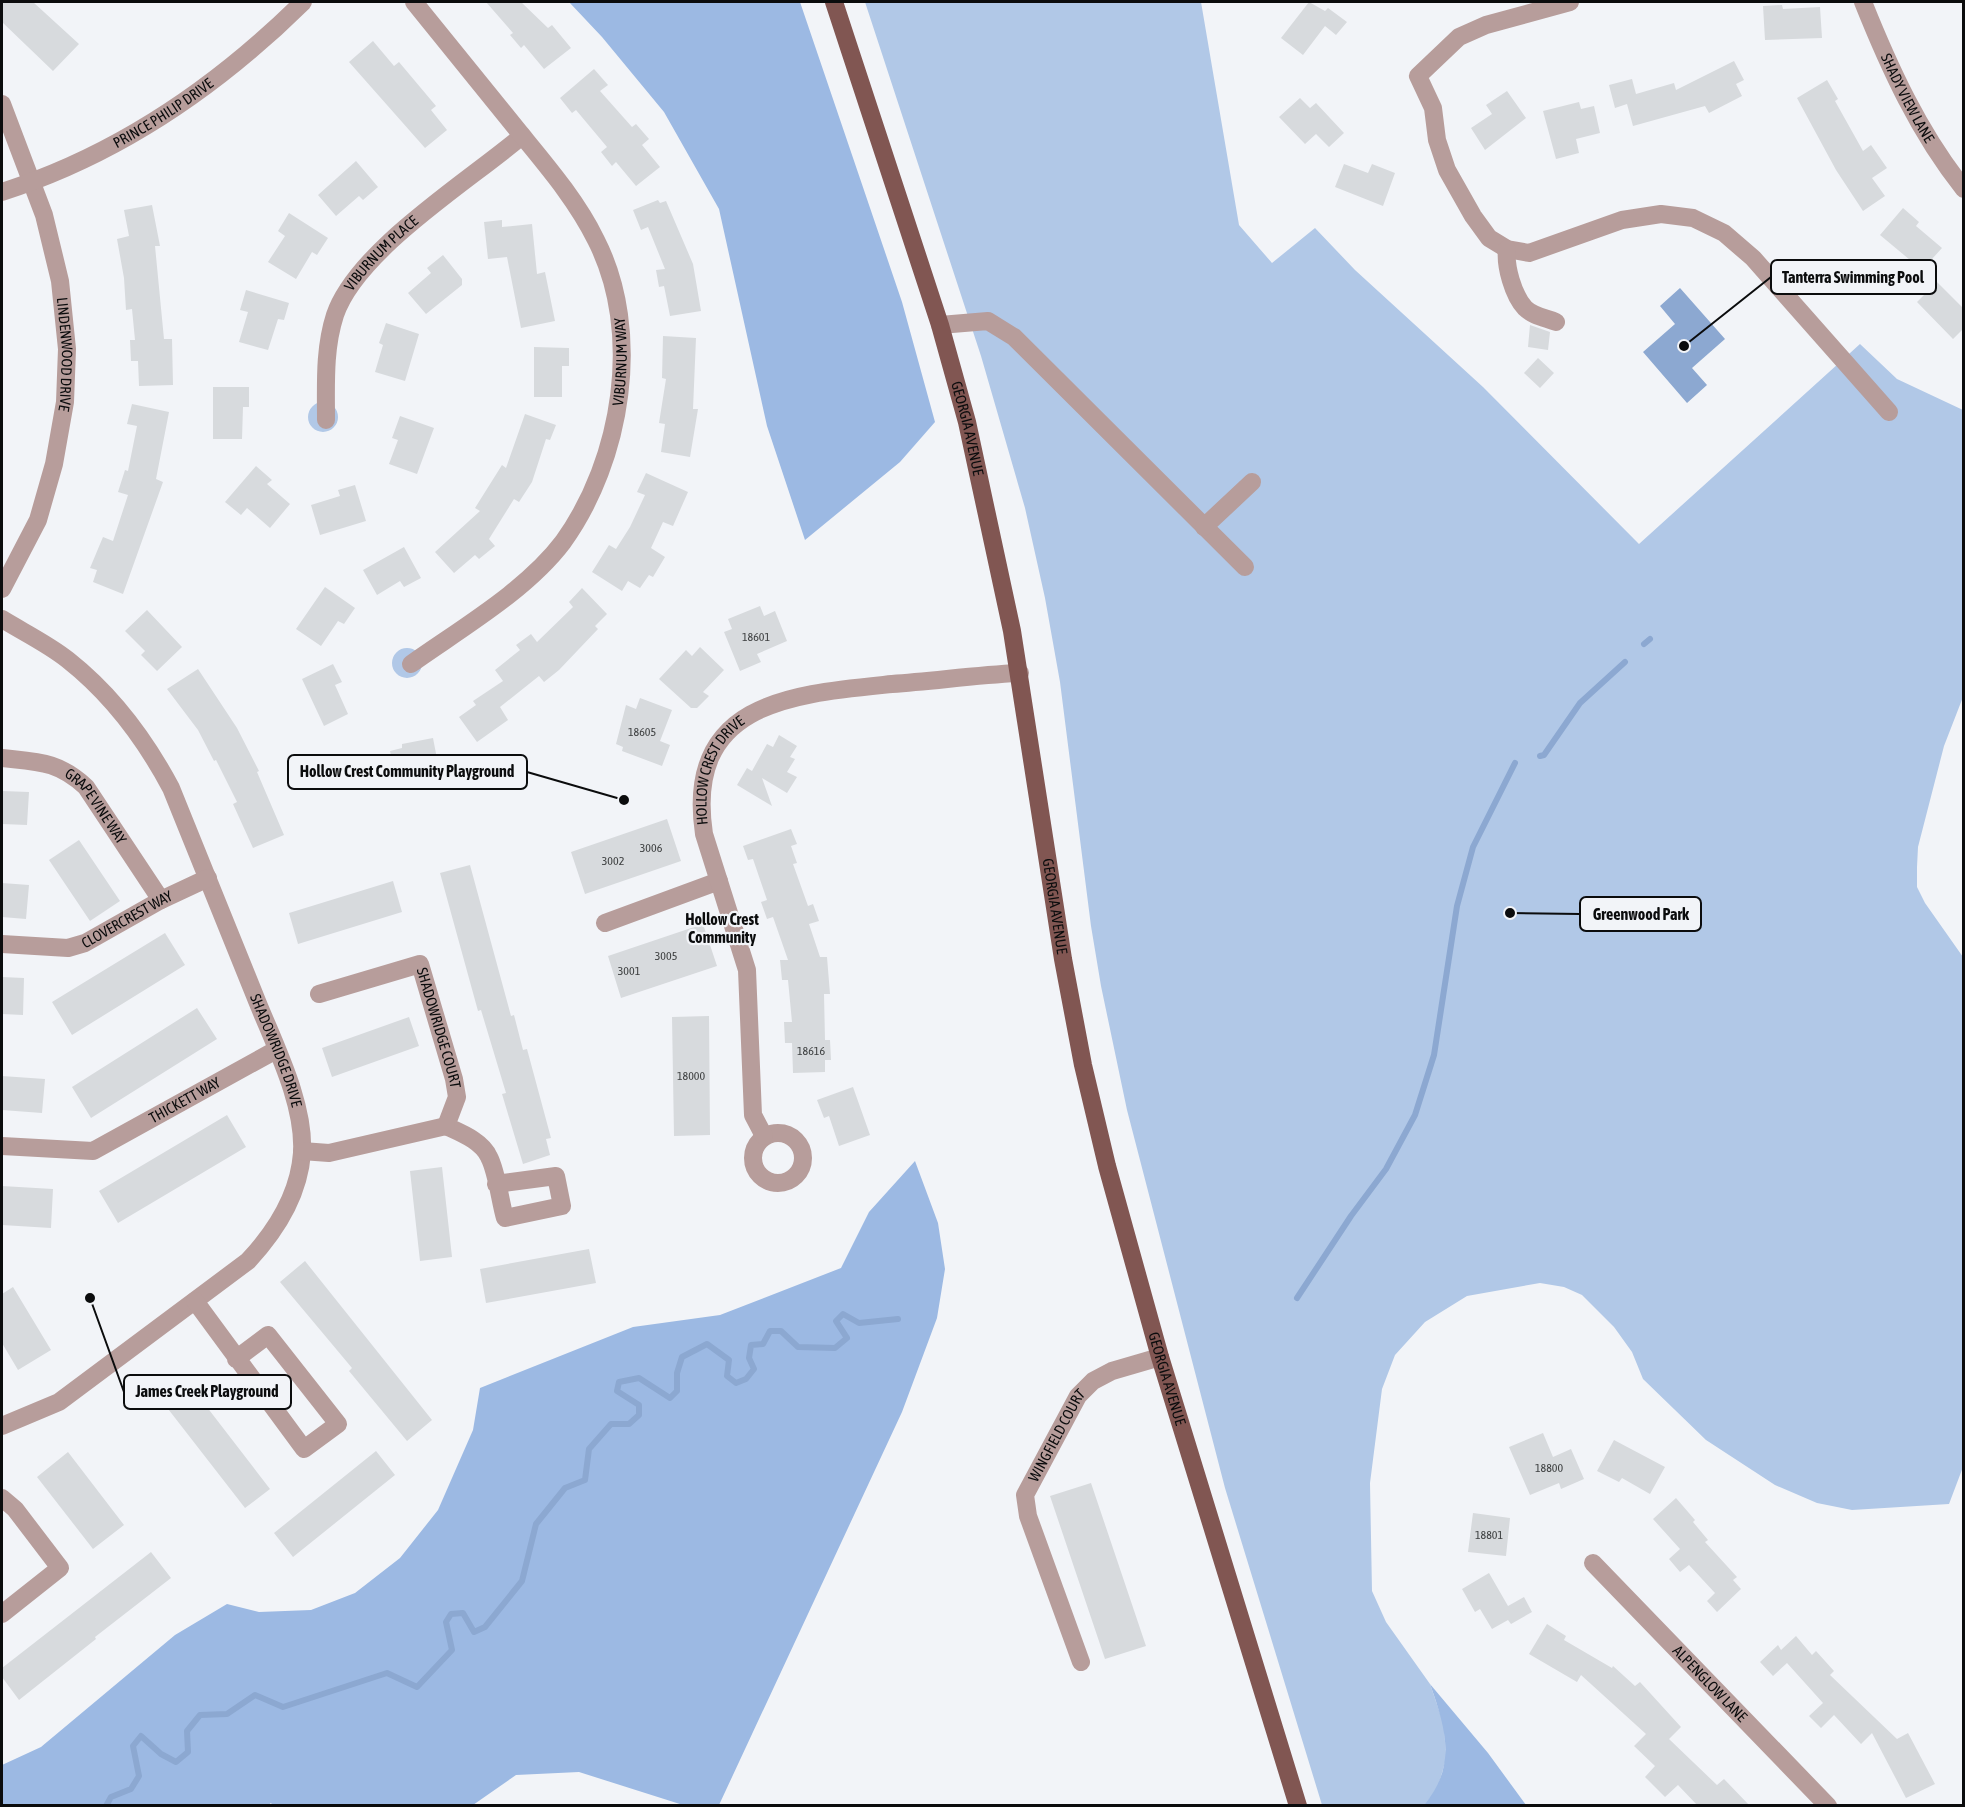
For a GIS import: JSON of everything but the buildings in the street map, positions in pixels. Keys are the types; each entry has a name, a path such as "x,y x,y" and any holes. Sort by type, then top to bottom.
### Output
{"main road":[{"name":"GEORGIA AVENUE","path":"834,2 940,325 967,422 1020,673 1063,959 1083,1065 1110,1176 1160,1357 1298,1806"}],"street":[{"name":"PRINCE PHILIP DRIVE","path":"2,192 33,182 102,151 176,108 243,59 303,2"},
{"name":"VIBURNUM WAY","path":"411,664 518,587 562,543 594,491 615,426 624,366 616,298 597,240 556,178 414,2"},
{"path":"1570,2 1486,25 1459,37 1418,76 1433,108 1437,140 1447,170 1473,216 1489,238 1507,249 1528,253 1622,220 1661,214 1693,218 1724,233 1753,258 1889,412"},
{"name":"SHADY VIEW LANE","path":"1863,2 1891,72 1940,155 1964,189"},
{"name":"LINDENWOOD DRIVE","path":"2,104 33,182 60,281 67,349 65,402 54,464 38,520 2,589"},
{"name":"VIBURNUM PLACE","path":"326,420 327,349 336,313 358,275 387,243 522,136"},
{"path":"1507,249 1506,259 1513,285 1524,307 1532,313 1556,322"},
{"path":"940,325 988,321 1008,332 1245,567"},
{"path":"1204,526 1252,482"},
{"name":"SHADOWRIDGE DRIVE","path":"2,619 68,660 131,725 151,750 171,788 276,1050 299,1112 302,1151 298,1179 281,1219 267,1241 248,1261 58,1402 2,1426"},
{"name":"HOLLOW CREST DRIVE","path":"764,1136 753,1116 747,970 704,834 700,792 714,750 726,733 743,718 765,706 810,694 1020,673"},
{"name":"GRAPE VINE WAY","path":"2,758 50,763 71,773 86,787 161,900"},
{"name":"CLOVERCREST WAY","path":"2,944 68,948 85,943 161,900 208,878"},
{"path":"605,923 720,881"},
{"name":"SHADOWRIDGE COURT","path":"319,994 420,964 454,1079 457,1097 446,1126"},
{"name":"THICKETT WAY","path":"2,1146 93,1151 276,1050"},
{"path":"302,1151 330,1153 446,1126 478,1143 489,1156 496,1184"},
{"path":"195,1301 236,1359 304,1449 338,1424 268,1335 236,1359"},
{"name":"WINGFIELD COURT","path":"1081,1662 1028,1516 1025,1495 1078,1396 1093,1381 1112,1371 1160,1357"},
{"path":"2,1498 15,1509 60,1568 2,1614"},
{"name":"ALPENGLOW LANE","path":"1593,1563 1828,1806"}],"shaded area":[{"path":"569,2 800,2 902,302 935,422 900,462 805,540 767,426 719,209 664,112 602,37"},
{"path":"865,2 1201,2 1239,225 1272,263 1315,228 1355,270 1483,387 1639,544 1860,344 1897,379 1963,410 1963,697 1944,746 1918,847 1917,867 1917,887 1925,903 1963,957 1963,1467 1949,1504 1852,1510 1817,1503 1775,1485 1706,1440 1643,1379 1632,1352 1614,1327 1582,1295 1564,1287 1540,1283 1467,1296 1425,1322 1395,1355 1382,1389 1370,1483 1372,1591 1386,1622 1430,1684 1444,1725 1446,1759 1437,1790 1424,1805 1322,1805 1225,1488 1127,1110 1091,926 1060,682 1045,598 1025,508 981,356"},
{"path":"1680,288 1725,339 1692,368 1707,385 1687,403 1643,352 1675,324 1660,306"},
{"path":"323,402 334,406 338,417 334,428 323,432 312,428 308,417 312,406"},
{"path":"407,648 418,652 422,663 418,674 407,678 396,674 392,663 396,652"},
{"path":"915,1161 938,1223 945,1269 937,1318 902,1412 719,1805 683,1805 579,1772 516,1775 473,1805 273,1806 271,1803 267,1806 2,1805 2,1765 41,1747 175,1635 227,1604 259,1612 311,1610 355,1593 400,1558 438,1510 473,1430 480,1388 633,1327 720,1315 841,1268 869,1212"},
{"path":"1430,1684 1488,1753 1526,1805 1424,1805 1441,1776 1445,1761 1444,1732"}],"waterway":[{"path":"1644,644 1650,639"},
{"path":"1540,756 1544,755 1580,703 1625,662"},
{"path":"1297,1298 1351,1216 1386,1169 1415,1115 1434,1055 1457,906 1473,847 1515,763"},
{"path":"106,1806 111,1797 131,1789 139,1776 133,1746 141,1736 161,1754 176,1762 188,1752 187,1731 200,1715 227,1714 255,1695 283,1707 387,1673 417,1687 452,1650 446,1622 451,1614 463,1613 474,1632 485,1627 522,1581 536,1524 565,1488 585,1480 589,1449 611,1424 629,1424 639,1415 639,1405 617,1391 619,1382 639,1378 670,1398 677,1391 677,1373 682,1357 707,1344 729,1360 727,1376 736,1383 746,1379 754,1369 749,1358 751,1345 763,1344 770,1331 781,1331 798,1347 835,1348 847,1338 836,1321 843,1314 859,1323 898,1319"}],"place":[{"name":"Tanterra Swimming Pool","path":"1684,346"},
{"name":"Hollow Crest Community Playground","path":"624,800"},
{"name":"Greenwood Park","path":"1510,913"},
{"name":"James Creek Playground","path":"90,1298"}],"district":[{"name":"Hollow Crest Community","path":"722,928"}]}
